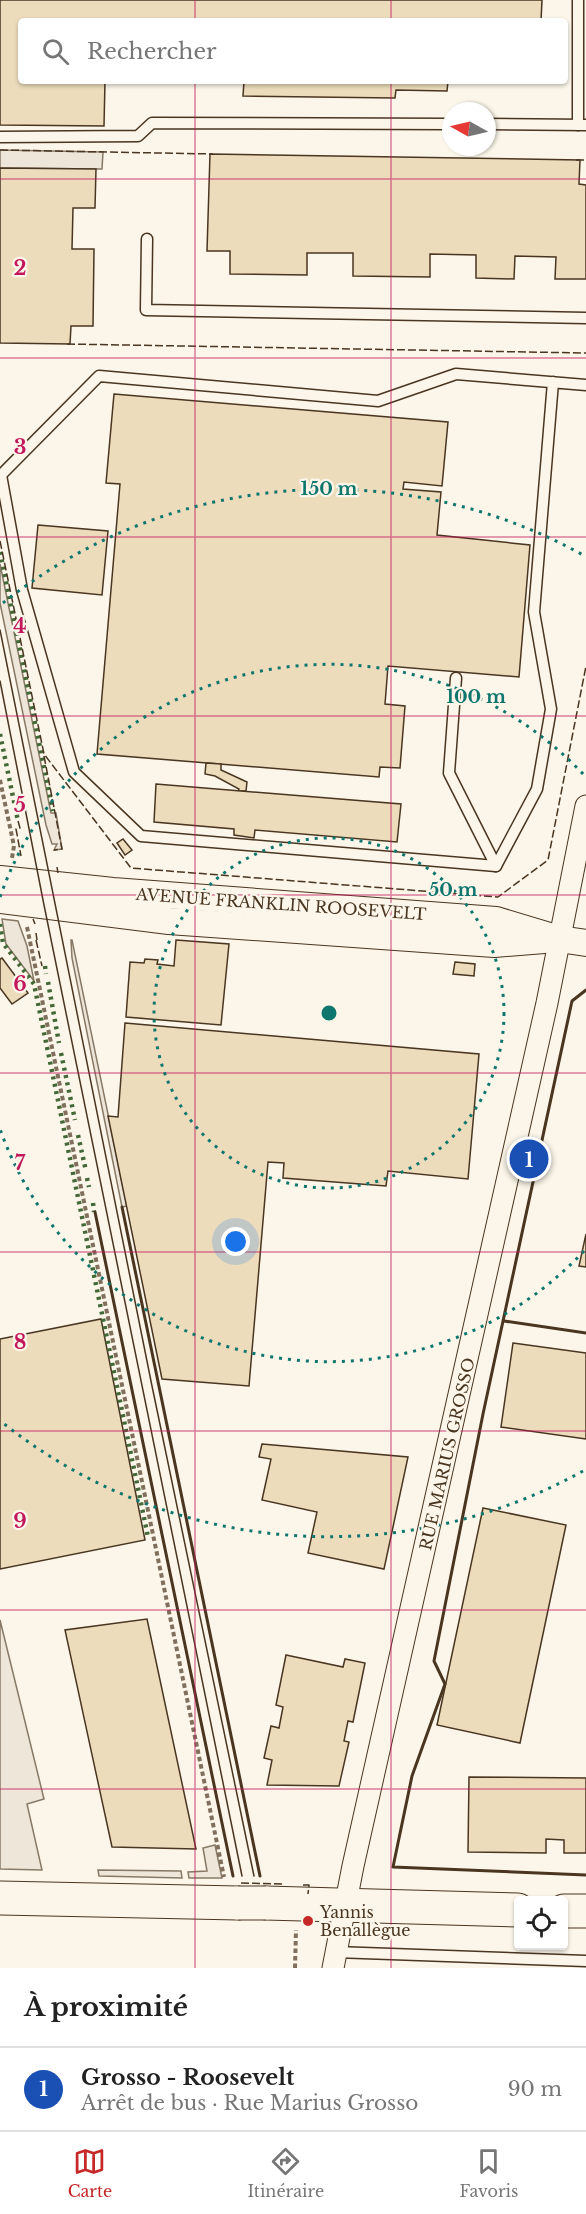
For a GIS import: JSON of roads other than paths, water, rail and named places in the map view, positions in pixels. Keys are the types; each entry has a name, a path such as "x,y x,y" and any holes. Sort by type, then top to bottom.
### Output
{"main road":[{"path":"0,1898 243,1896 344,1906 514,1910"},
{"path":"568,1911 586,1911"}],"street":[{"name":"RUE MARIUS GROSSO","path":"334,1960 344,1906 545,1014 586,806"},
{"name":"AVENUE FRANKLIN ROOSEVELT","path":"5,873 112,903"},
{"name":"AVENUE FRANKLIN ROOSEVELT","path":"0,900 496,920 560,939 586,943"}],"lane":[{"path":"496,124 582,124 578,0"},
{"path":"0,137 138,136 152,123 442,124"},
{"path":"147,239 146,310 586,318"},
{"path":"496,866 141,836 74,772 22,590 1,475 99,376 378,400 456,374 586,385"},
{"path":"496,866 537,789 551,709 534,612 553,382"},
{"path":"456,678 449,773 496,866"},
{"path":"334,1960 586,1961"}],"tram line":[{"path":"0,630 152,1386 254,1876"},
{"path":"0,681 242,1876"}],"place":[{"name":"Grosso - Roosevelt","path":"529,1159"},
{"name":"Yannis Benallègue","path":"308,1921"}]}
